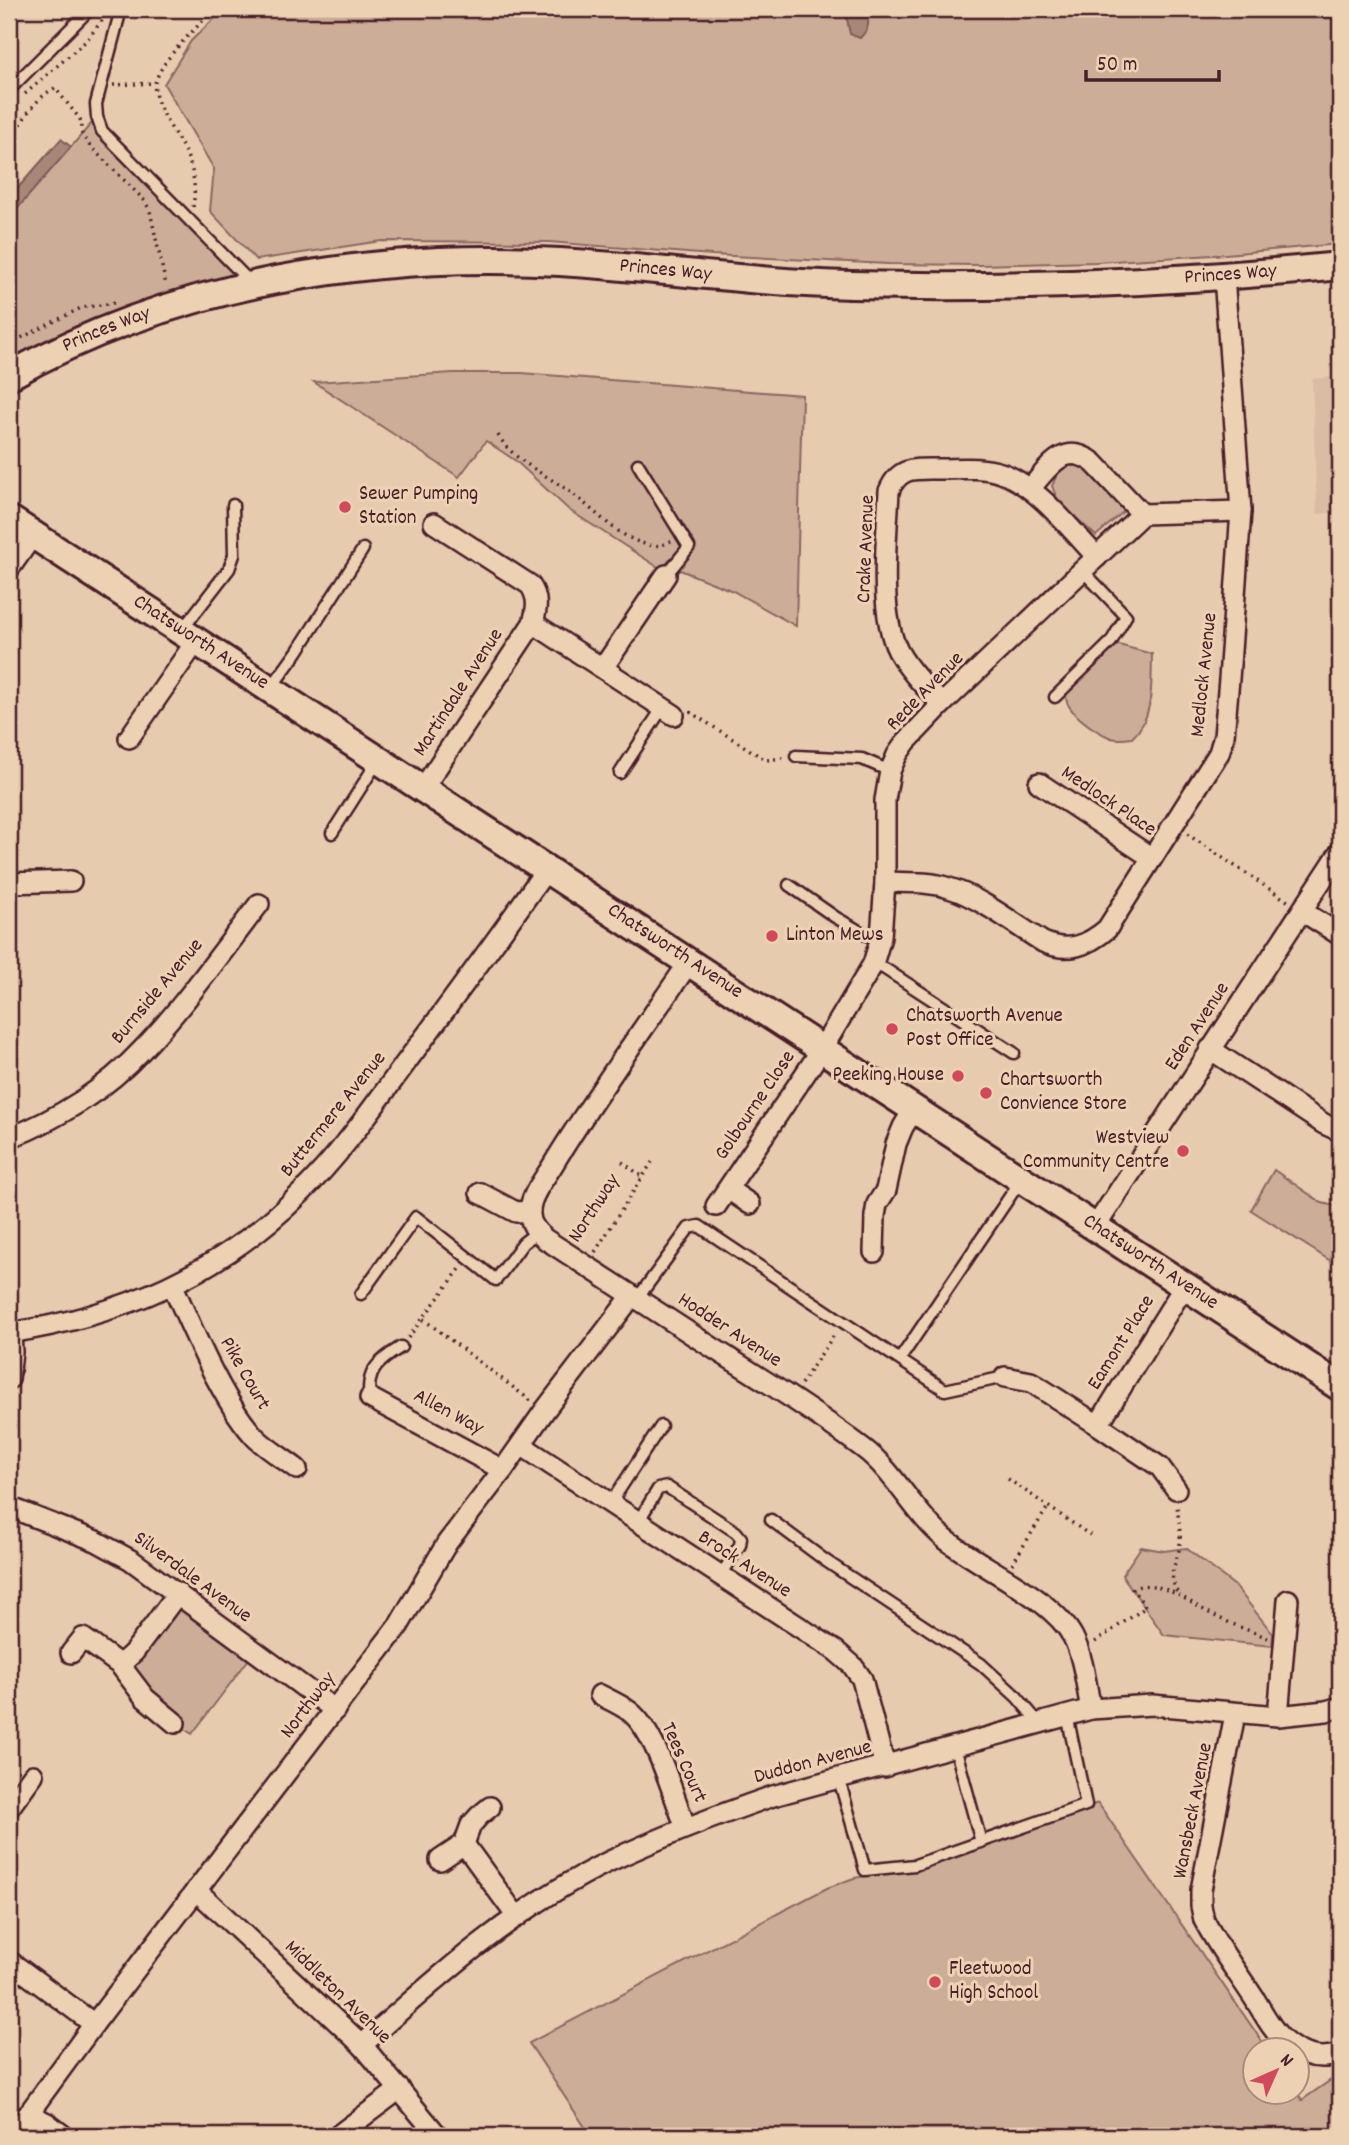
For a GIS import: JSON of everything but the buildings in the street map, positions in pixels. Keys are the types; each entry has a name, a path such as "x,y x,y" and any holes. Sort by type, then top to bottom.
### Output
{"street":[{"name":"Princes Way","path":"9,376 81,340 170,308 253,285 369,265 478,261 559,262 765,281 850,285 1006,286 1224,276 1340,266"},
{"name":"Medlock Avenue","path":"885,882 949,887 1056,948 1070,948 1095,939 1107,929 1219,753 1224,736 1241,511 1224,276"},
{"path":"1030,489 1054,461 1064,455 1075,454 1087,457 1094,463 1142,514 1241,511"},
{"name":"Crake Avenue","path":"942,704 915,676 897,650 889,625 886,601 888,505 894,478 915,469 985,470 1000,473 1030,489 1097,557"},
{"name":"Rede Avenue","path":"822,1049 873,964 881,937 885,882 885,800 890,771 906,742 942,704 1142,514"},
{"name":"Chatsworth Avenue","path":"9,519 548,867 1340,1387"},
{"name":"Martindale Avenue","path":"424,788 533,623 537,610 535,593 530,585 434,523"},
{"path":"9,569 33,535"},
{"path":"603,668 666,575"},
{"name":"Martindale Avenue","path":"533,623 668,711"},
{"path":"129,738 189,636"},
{"name":"Medlock Place","path":"1039,783 1152,858"},
{"name":"Eden Avenue","path":"1096,1226 1340,852"},
{"name":"Buttermere Avenue","path":"10,1333 101,1313 173,1286 260,1231 324,1168 456,996 548,867"},
{"path":"9,883 71,881"},
{"name":"Burnside Avenue","path":"9,1138 56,1117 113,1077 141,1052 259,904"},
{"path":"1302,911 1340,935"},
{"path":"537,1232 531,1222 533,1198 574,1131 690,961"},
{"name":"Golbourne Close","path":"716,1206 822,1049"},
{"path":"1210,1049 1324,1124 1340,1131"},
{"path":"873,1252 877,1204 886,1190 896,1144 914,1109"},
{"name":"Golbourne Close","path":"728,1189 750,1205"},
{"path":"480,1193 516,1212 530,1211"},
{"name":"Hodder Avenue","path":"537,1232 792,1398 865,1449 883,1466 923,1517 942,1536 1046,1607 1062,1621 1079,1654 1091,1709"},
{"name":"Eamont Place","path":"1098,1425 1185,1285"},
{"name":"Pike Court","path":"173,1286 220,1383 240,1417 257,1439 297,1469"},
{"name":"Northway","path":"17,2124 335,1710 408,1611 447,1543 503,1470 544,1410 635,1298"},
{"path":"9,1379 12,1352 10,1333"},
{"name":"Eamont Place","path":"1005,1377 1031,1382 1098,1425 1160,1467 1176,1489"},
{"name":"Allen Way","path":"370,1398 503,1470"},
{"name":"Brock Avenue","path":"521,1445 836,1651 852,1665 862,1679 885,1767"},
{"name":"Silverdale Avenue","path":"9,1507 114,1549 178,1593 335,1710"},
{"path":"120,1665 134,1652 178,1593"},
{"path":"1278,1716 1288,1600"},
{"path":"71,1653 83,1638 120,1665 145,1698 175,1723"},
{"name":"Tees Court","path":"600,1695 630,1712 645,1729 654,1745 686,1828"},
{"name":"Duddon Avenue","path":"362,2045 453,1964 517,1917 608,1862 686,1828 773,1796 1091,1709 1152,1705 1278,1716 1340,1707"},
{"name":"Wansbeck Avenue","path":"1235,1714 1201,1890 1204,1920 1274,2028 1288,2044 1314,2057 1329,2058 1340,2054"},
{"path":"9,1808 33,1775"},
{"path":"440,1860 464,1844 471,1825 490,1807"},
{"path":"464,1844 517,1917"},
{"name":"Middleton Avenue","path":"196,1890 362,2045 438,2136"},
{"path":"9,1961 94,2024"},
{"path":"337,2136 400,2089"},
{"path":"17,2124 47,2123 64,2136"}],"lane":[{"path":"9,90 90,9"},
{"path":"119,9 96,104 102,131 253,285"},
{"path":"638,464 689,547 666,575"},
{"path":"189,636 229,569 234,555 233,505"},
{"path":"271,689 363,549"},
{"path":"1055,697 1111,642 1126,616 1083,571"},
{"path":"620,773 668,711"},
{"path":"796,757 862,759 890,771"},
{"path":"332,833 379,759"},
{"path":"789,885 835,918 866,935 881,937"},
{"path":"873,964 885,969 1014,1053"},
{"path":"900,1359 1021,1180"},
{"path":"361,1294 416,1217 496,1280 523,1243 537,1232"},
{"name":"Eamont Place","path":"635,1298 689,1228 699,1226 945,1390 1005,1377"},
{"path":"370,1398 367,1382 373,1370 386,1356 401,1347"},
{"path":"610,1504 661,1426"},
{"path":"638,1522 658,1489 667,1487 736,1532 741,1538 740,1545 720,1577"},
{"path":"771,1520 827,1562 981,1664 1017,1697 1038,1723"},
{"path":"839,1779 865,1870 915,1865 1086,1805 1067,1715"},
{"path":"955,1747 981,1842"}],"path":[{"path":"19,96 28,93 86,41 111,9"},
{"path":"189,219 195,194 193,174 187,154 157,100 155,83 166,62 214,9"},
{"path":"101,86 155,83"},
{"path":"9,141 13,140 44,93 55,88 80,119 82,134 89,145 145,201 150,211 170,308"},
{"path":"9,344 81,307 123,301"},
{"path":"498,435 505,447 530,468 556,482 602,518 642,544 655,546 667,543 681,533"},
{"path":"668,711 681,706 766,760 796,757"},
{"path":"1174,825 1302,911"},
{"path":"622,1162 643,1177"},
{"name":"Northway","path":"586,1265 652,1162"},
{"path":"401,1347 468,1259"},
{"path":"423,1319 544,1410"},
{"path":"792,1398 842,1322"},
{"path":"1008,1479 1090,1535"},
{"path":"1176,1489 1180,1547 1172,1567 1172,1582 1177,1594"},
{"path":"1003,1578 1048,1507"},
{"path":"1079,1654 1146,1607 1132,1589 1139,1585 1150,1585 1177,1594 1200,1609 1285,1646"}],"shaded area":[{"path":"224,9 1340,9 1340,244 1096,262 979,265 888,264 712,255 549,242 381,241 256,260 210,211 214,169 164,84 191,41"},
{"path":"845,9 865,9 868,25 860,38 850,34"},
{"path":"97,117 102,131 253,285 9,376 9,218"},
{"path":"61,139 71,147 9,218 9,198"},
{"path":"453,373 521,373 802,395 796,626 733,591 680,570 672,576 569,510 516,461 486,441 459,477 314,382"},
{"path":"1340,376 1340,512 1317,514 1312,379"},
{"path":"1067,466 1080,466 1088,470 1126,506 1123,512 1096,536 1058,501 1052,486 1057,474"},
{"path":"1115,644 1152,654 1148,710 1145,720 1132,738 1114,739 1105,735 1080,719 1073,712 1066,697 1076,680"},
{"path":"1274,1170 1322,1203 1340,1207 1340,1267 1251,1210"},
{"path":"1141,1547 1164,1551 1186,1548 1235,1586 1273,1634 1272,1646 1164,1635 1122,1575"},
{"path":"178,1593 255,1651 192,1734 175,1723 131,1682 134,1652"},
{"name":"Fleetwood High School","path":"1098,1803 1258,2036 1240,2036 1240,2106 1310,2106 1310,2094 1331,2080 1340,2095 1340,2136 591,2136 529,2043 827,1888 854,1878 916,1868"}],"place":[{"name":"Sewer Pumping Station","path":"345,507"},
{"name":"Linton Mews","path":"772,936"},
{"name":"Chatsworth Avenue Post Office","path":"892,1029"},
{"name":"Peeking House","path":"958,1076"},
{"name":"Chartsworth Convience Store","path":"986,1093"},
{"name":"Westview Community Centre","path":"1183,1151"},
{"name":"Fleetwood High School","path":"935,1982"}]}
